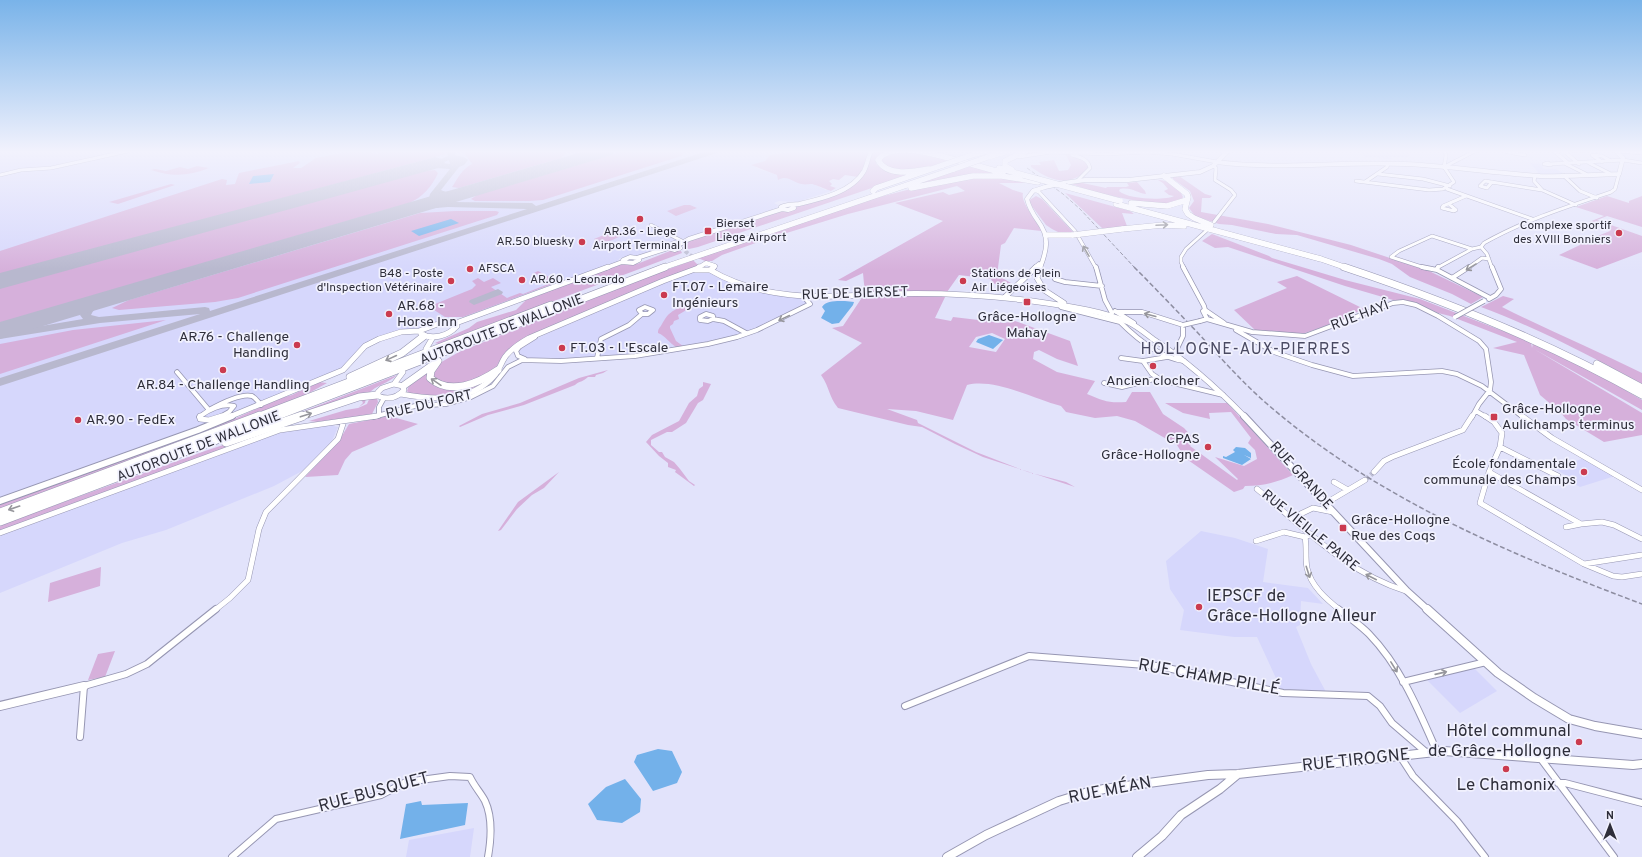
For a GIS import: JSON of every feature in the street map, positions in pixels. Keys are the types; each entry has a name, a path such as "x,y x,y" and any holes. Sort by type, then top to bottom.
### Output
{"highway":[{"name":"AUTOROUTE DE WALLONIE","path":"0,513 156,456 682,255 873,191"},
{"name":"AUTOROUTE DE WALLONIE","path":"0,521 149,466 687,258 887,191"},
{"path":"860,200 902,191"},
{"path":"1074,191 1214,224 1337,260 1441,295 1541,337 1642,388"},
{"path":"1080,191 1119,202 1164,206 1176,205 1187,200"},
{"path":"1184,191 1188,197 1185,209 1188,214 1214,224"},
{"path":"1119,202 1142,214 1146,219 1144,224 1140,226 1123,229"},
{"path":"1127,207 1226,233 1359,271 1436,298 1558,351 1642,395"},
{"path":"1047,236 1179,225 1226,233"},
{"path":"304,400 311,394 402,353 422,333"},
{"path":"402,390 438,361 469,343"},
{"path":"438,361 430,371 430,378 438,384 449,386 474,384 489,377 498,370"},
{"path":"149,466 164,464 359,397 381,397"}],"street":[{"path":"422,333 444,321 456,323 623,262 633,264 639,260 637,258 668,248 672,250 682,246 688,239 783,207 792,209 795,207 793,206 837,191"},
{"path":"1005,297 1040,264 1047,246 1047,236 1040,222 1027,203 1027,197 1033,191"},
{"path":"1036,191 1075,231 1097,269 1105,300 1110,309 1134,322 1136,326"},
{"path":"1214,224 1235,195 1232,191"},
{"path":"1456,191 1466,196 1532,219"},
{"path":"1544,191 1576,205"},
{"path":"1580,191 1597,198"},
{"path":"1437,270 1437,268 1472,249 1481,247 1484,243 1510,228 1532,219 1597,198 1612,191"},
{"path":"1449,204 1466,196"},
{"path":"651,225 682,246"},
{"path":"1114,312 1128,310 1142,312 1183,325 1207,319 1203,311 1205,310 1180,258 1181,254 1202,237 1206,231"},
{"path":"1472,249 1432,236 1391,257 1437,270 1490,298"},
{"path":"1447,321 1496,295 1501,289 1489,259 1481,247"},
{"path":"1452,278 1482,258 1489,259"},
{"path":"695,259 700,267"},
{"path":"1040,264 1042,266 1037,277 1040,285"},
{"name":"RUE DE BIERSET","path":"394,384 402,390 432,399 456,396 480,387 490,380 510,351 521,343 538,334 663,280 700,267 750,288 775,294 804,297 917,293 1005,297"},
{"path":"1055,279 1065,282 1102,286"},
{"path":"1022,282 1031,281 1040,285 1053,297 1075,307"},
{"name":"RUE DU FORT","path":"0,533 280,430 379,416 415,406 446,404 471,397 493,386 512,364 527,360 561,361 647,355 737,337 788,316 810,304 804,297"},
{"name":"RUE GRANDE","path":"1005,297 1075,307 1113,316 1136,326 1185,361 1224,395 1408,591 1498,673 1565,717 1595,726 1642,734"},
{"path":"1048,302 1053,300 1053,297"},
{"path":"1030,300 1119,322 1134,335 1167,357 1185,361"},
{"name":"RUE HAYÎ","path":"1207,319 1252,332 1305,336 1393,303 1403,302 1416,305 1427,309 1479,341 1486,349 1491,382 1490,390"},
{"path":"1205,310 1274,352 1336,372 1364,376 1442,371 1464,377 1490,390 1538,429 1642,490"},
{"path":"597,358 601,339 629,325 642,314"},
{"path":"713,319 724,321 746,333"},
{"path":"0,501 183,435 343,371 368,344 399,332 422,333 433,337 452,331 457,326 456,323"},
{"path":"1174,353 1183,336 1183,325"},
{"path":"527,360 518,356 516,351 519,347 538,334"},
{"path":"426,349 433,337"},
{"path":"1121,358 1143,361 1167,357"},
{"path":"1143,361 1144,365 1158,378"},
{"path":"177,372 209,410"},
{"path":"379,416 382,388 394,384 403,372"},
{"path":"1104,383 1122,388 1133,383 1158,378 1224,395"},
{"path":"381,397 393,398 402,390"},
{"path":"1374,472 1384,461 1392,457 1425,446 1463,430 1479,404 1490,390"},
{"path":"209,410 226,405 234,406 229,413 209,420 200,419 199,417 209,410 216,406 247,396 254,397 261,405"},
{"path":"1476,411 1494,422 1502,432 1500,447 1489,472 1480,503 1584,564 1613,576 1622,577 1642,574"},
{"path":"0,706 84,686 126,674 148,664 230,598 248,580 259,529 266,512 338,439 344,421"},
{"path":"1500,447 1558,476"},
{"path":"1489,472 1581,524"},
{"path":"1326,503 1365,480"},
{"path":"1334,482 1348,490"},
{"name":"RUE VIEILLE PAIRE","path":"1257,489 1292,518 1308,536 1360,572 1391,587 1408,591"},
{"path":"1292,518 1313,508 1334,512"},
{"path":"1566,527 1602,522 1614,525 1642,539"},
{"path":"1256,542 1259,539 1284,532 1308,536 1306,561 1307,572 1315,586 1369,634 1388,658 1403,682 1437,752"},
{"path":"1584,564 1642,555"},
{"name":"RUE CHAMP PILLÉ","path":"905,706 1029,656 1158,666 1283,693 1368,696 1380,706 1392,723 1427,753"},
{"path":"1403,682 1486,662"},
{"path":"80,738 84,686"},
{"name":"RUE TIROGNE","path":"1238,774 1437,752 1642,764"},
{"path":"1400,756 1413,776 1457,821 1485,857"},
{"path":"1541,758 1614,857"},
{"path":"1137,857 1162,836 1181,815 1220,789 1238,774"},
{"name":"RUE MÉAN","path":"947,857 986,835 1059,801 1085,793 1104,789 1208,775 1238,774"},
{"name":"RUE BUSQUET","path":"232,857 276,819 380,795 406,782 450,776 470,777 486,803 490,834 488,857"},
{"path":"1558,783 1565,783 1642,803"}],"shaded area":[{"path":"0,191 831,191 797,202 779,201 774,203 778,205 776,210 672,242 661,248 639,255 620,258 616,263 467,316 448,318 419,329 376,340 347,366 228,416 0,498"},
{"path":"147,191 157,191 118,204 109,202"},
{"path":"185,191 310,191 0,275 0,251"},
{"path":"352,191 426,191 414,201 409,203 0,323 0,288"},
{"path":"490,191 571,191 543,200 529,201 475,201 471,199 477,195"},
{"path":"840,191 863,191 698,247 689,249 686,248 688,242 691,240 779,211 794,210 798,206"},
{"path":"902,191 938,191 848,214 764,240 722,255 712,261 705,261 698,258 825,213"},
{"path":"965,191 1016,191 1023,193 1024,202 1042,231 1014,228 1005,243 1001,245 997,275 1011,283 1004,284 1002,287 993,283 991,279 959,275 947,292 865,294 863,273 846,281 838,280 943,221 895,203 943,192 949,195"},
{"path":"1092,191 1119,191 1130,196 1154,199 1169,198 1174,196 1169,195 1164,191 1179,191 1183,197 1172,204 1161,204 1149,203"},
{"path":"1137,191 1145,191 1146,194"},
{"path":"1190,191 1201,191 1212,196 1210,198 1202,198 1201,212 1268,224 1351,245 1429,271 1483,297 1471,304 1452,294 1410,277 1392,264 1379,259 1297,235 1276,234 1232,225 1219,224 1195,216 1189,208 1194,201"},
{"path":"1065,193 1130,211 1134,214 1122,213 1127,226 1103,229"},
{"path":"1036,196 1042,199 1073,232 1060,233 1046,225 1028,201"},
{"name":"Complexe sportif des XVIII Bonniers","path":"1607,196 1629,203 1629,201 1642,196 1642,227 1607,216 1597,220 1642,236 1642,252 1597,269 1559,255 1580,245 1576,238 1588,240 1610,231 1589,222 1604,216 1576,207"},
{"path":"684,205 690,205 697,208 676,216 667,211"},
{"path":"455,211 499,212 497,215 238,298 215,302 119,310 112,308 129,300 420,213"},
{"path":"616,230 625,234 606,242 594,239"},
{"path":"1212,234 1272,258 1345,280 1420,299 1531,342 1532,348 1533,343 1608,380 1642,400 1642,410 1534,349 1642,413 1642,435 1604,442 1566,419 1540,395 1524,355 1493,348 1517,342 1450,316 1438,313 1419,304 1393,300 1345,286 1228,247 1215,248 1202,241"},
{"path":"670,251 681,251 682,253 439,344 435,343 469,328 477,322 516,310 526,300 622,264 637,264"},
{"path":"693,260 698,265 695,267 539,332 503,356 495,369 485,378 452,385 434,379 432,373 438,364 459,352 610,291"},
{"path":"538,271 558,282 463,317 445,317 431,308 435,304 472,289 476,285 472,281 478,278 484,282 493,278 501,283 491,287 507,298 520,293 523,294 551,283 534,273"},
{"path":"697,271 709,272 750,289 777,296 801,298 806,301 806,304 756,328 737,335 707,342 610,357 561,360 527,359 520,356 519,350 523,346 546,334 685,273"},
{"path":"1297,276 1364,309 1346,317 1349,318 1305,333 1297,334 1255,330 1234,310 1287,288 1277,282"},
{"path":"946,295 935,318 951,321 953,317 1004,323 1015,321 1070,341 1078,366 1057,359 1039,350 1034,352 1033,359 1057,372 1095,381 1087,394 1106,401 1126,402 1132,392 1150,392 1163,414 1184,428 1194,439 1190,446 1237,480 1238,479 1215,457 1244,466 1257,459 1255,450 1248,443 1251,438 1231,412 1209,413 1210,419 1183,413 1165,403 1227,403 1293,475 1270,483 1245,486 1243,489 1234,492 1185,458 1177,445 1135,421 1117,416 1095,418 1066,412 1061,406 1014,390 990,384 967,385 953,420 916,411 887,409 917,420 918,423 976,452 1022,470 983,457 922,427 838,408 832,399 821,375 862,343 832,328 843,326 863,296","holes":["992,333 1005,339 996,352 969,347 976,337"]},
{"path":"1503,296 1514,299 1502,307 1642,373 1642,384 1563,342 1481,307"},
{"path":"695,301 693,306 678,315 679,319 674,321 670,326 676,341 683,346 676,347 658,333 659,329 669,314 680,307 681,302"},
{"path":"166,320 0,374 0,344 73,330"},
{"path":"429,370 439,386 488,380 458,394 433,396 409,393 407,391 409,385"},
{"path":"608,370 596,375 595,377 588,377 575,385 524,405 488,415 460,427 459,426 482,414 520,403 579,378"},
{"path":"397,375 368,394 224,442"},
{"path":"318,382 327,383 302,397 0,509 0,504 234,419 273,400 292,395"},
{"path":"703,382 711,384 703,400 698,403 686,423 672,432 667,432 651,440 651,445 659,452 662,452 665,457 674,462 689,481 695,485 694,486 675,472 676,470 668,467 668,463 646,442 652,435 679,421 689,403 697,396 699,389 703,386"},
{"path":"366,397 365,403 359,407 363,403 362,401 356,401 311,416 0,531 0,525 205,451"},
{"path":"370,397 377,398 378,402 372,414 317,422 309,421 358,408 367,404"},
{"path":"389,416 418,424 352,452 345,460 338,475 305,477 339,441 349,424"},
{"path":"330,425 338,427 332,441 304,470 274,486 166,530 122,543 0,593 0,536 279,433"},
{"name":"École fondamentale communale des Champs","path":"1584,458 1615,476 1580,487 1564,478 1567,476 1555,469"},
{"path":"559,472 544,488 532,495 517,509 501,530 498,531 518,502"},
{"path":"1033,473 1066,482 1075,487"},
{"path":"1201,531 1235,538 1268,549 1263,582 1308,588 1323,604 1301,601 1300,625 1296,627 1311,664 1326,692 1281,689 1257,637 1234,637 1180,630 1184,610 1170,589 1166,561"},
{"path":"101,567 100,586 48,602 50,583"},
{"path":"115,651 105,677 88,680 98,654"},
{"path":"1473,667 1497,691 1460,713 1426,679"},
{"path":"474,828 470,857 406,857 409,840"}],"water":[{"path":"451,219 459,223 419,236 411,231"},
{"path":"832,301 854,302 839,323 832,324 821,318 825,311 822,307 826,303"},
{"path":"989,335 1003,340 993,349 976,342 978,339"},
{"path":"1236,447 1245,448 1251,453 1251,458 1244,455 1251,459 1242,465 1223,458 1223,456 1226,457 1235,452 1233,450"},
{"path":"658,749 672,751 682,772 677,783 653,791 634,762 637,755"},
{"path":"625,779 641,799 640,812 622,823 597,820 588,804 606,787"},
{"path":"421,801 422,805 468,803 465,825 400,839 406,804"}],"taxiway":[{"path":"436,191 443,195 462,193"},
{"path":"436,191 433,198 440,203 453,205 532,206"},
{"path":"0,382 590,191"},
{"path":"400,212 425,206 445,205"},
{"path":"474,302 498,292"},
{"path":"98,320 87,318 85,315 87,311 92,306 112,298"},
{"path":"0,336 100,320 205,310"}],"runway":[{"path":"0,281 332,191"},
{"path":"0,331 471,191"}],"tunnel":[{"path":"685,251 695,259"},
{"path":"1365,480 1374,472"}],"railway":[{"path":"1059,191 1080,209 1135,268"},
{"path":"1134,267 1257,395 1308,437 1352,467 1397,495 1493,543 1542,565 1642,604"}],"place":[{"name":"AR.36 - Liege Airport Terminal 1","path":"640,219"},
{"name":"Bierset Liège Airport","path":"708,231"},
{"name":"Complexe sportif des XVIII Bonniers","path":"1619,233"},
{"name":"AR.50 bluesky","path":"582,242"},
{"name":"AFSCA","path":"470,269"},
{"name":"AR.60 - Leonardo","path":"522,280"},
{"name":"B48 - Poste d'Inspection Vétérinaire","path":"451,281"},
{"name":"Stations de Plein Air Liégeoises","path":"963,281"},
{"name":"FT.07 - Lemaire Ingénieurs","path":"664,295"},
{"name":"Grâce-Hollogne Mahay","path":"1027,302"},
{"name":"AR.68 - Horse Inn","path":"389,314"},
{"name":"AR.76 - Challenge Handling","path":"297,345"},
{"name":"FT.03 - L'Escale","path":"562,348"},
{"name":"Ancien clocher","path":"1153,366"},
{"name":"AR.84 - Challenge Handling","path":"223,370"},
{"name":"Grâce-Hollogne Aulichamps terminus","path":"1494,417"},
{"name":"AR.90 - FedEx","path":"78,420"},
{"name":"CPAS Grâce-Hollogne","path":"1208,447"},
{"name":"École fondamentale communale des Champs","path":"1584,472"},
{"name":"Grâce-Hollogne Rue des Coqs","path":"1343,528"},
{"name":"IEPSCF de Grâce-Hollogne Alleur","path":"1199,607"},
{"name":"Hôtel communal de Grâce-Hollogne","path":"1579,742"},
{"name":"Le Chamonix","path":"1506,769"}],"district":[{"name":"HOLLOGNE-AUX-PIERRES","path":"1246,350"}]}
